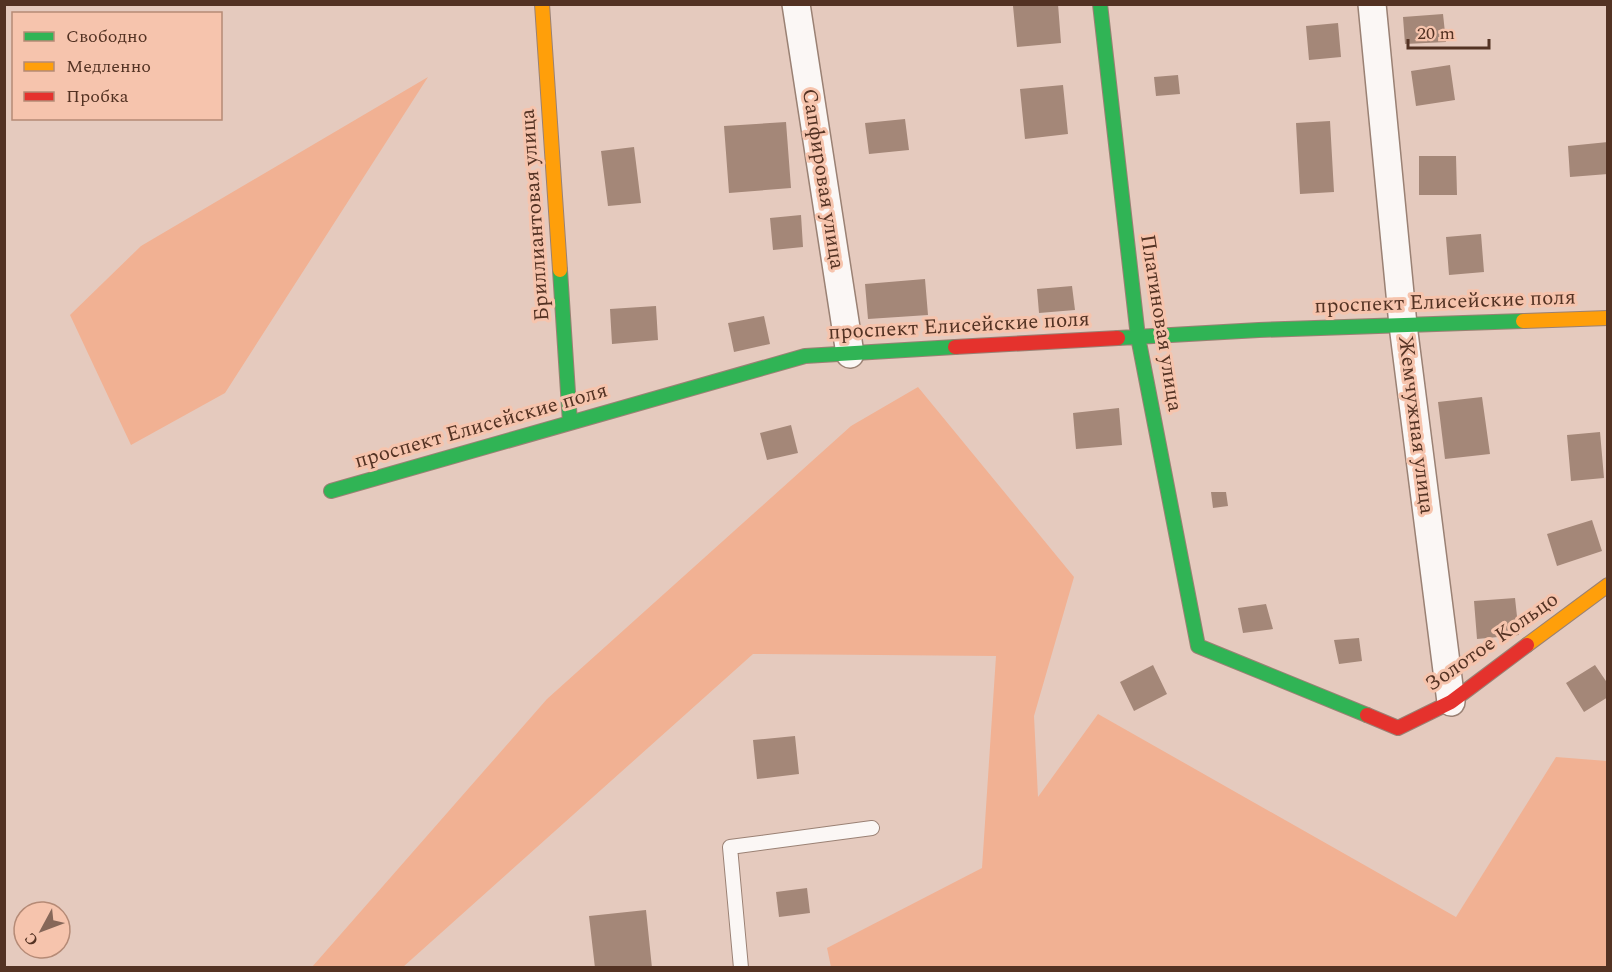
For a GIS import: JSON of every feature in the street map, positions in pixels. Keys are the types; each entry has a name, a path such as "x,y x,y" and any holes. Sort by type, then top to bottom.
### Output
{"street":[{"name":"Бриллиантовая улица","path":"542,4 570,423"},
{"name":"Сапфировая улица","path":"796,4 849,354"},
{"name":"Платиновая улица","path":"1100,4 1138,337 1197,646"},
{"name":"Жемчужная улица","path":"1372,4 1403,325 1451,702"},
{"name":"проспект Елисейские поля","path":"331,491 805,356 1259,330 1608,318"},
{"name":"Золотое Кольцо","path":"1197,646 1398,728 1451,702 1608,585"}],"lane":[{"path":"741,968 730,848 872,828"}],"shaded area":[{"path":"428,77 225,393 131,445 70,315 141,246"},
{"path":"918,387 1074,577 1034,716 1038,797 1098,714 1456,917 1556,757 1607,761 1607,967 831,967 827,948 982,868 996,656 753,654 403,967 312,967 547,699 851,426"}],"building":[{"path":"1058,4 1061,43 1017,47 1013,6"},
{"path":"1443,14 1446,42 1405,44 1403,17"},
{"path":"1338,23 1341,57 1309,60 1306,26"},
{"path":"1450,65 1455,100 1416,106 1411,71"},
{"path":"1178,75 1180,94 1156,96 1154,77"},
{"path":"1063,85 1068,134 1025,139 1020,89"},
{"path":"905,119 909,150 869,154 865,123"},
{"path":"1330,121 1334,192 1300,194 1296,123"},
{"path":"786,122 791,188 729,193 724,126"},
{"path":"1608,142 1608,174 1570,177 1568,146"},
{"path":"634,147 641,203 608,206 601,151"},
{"path":"1419,156 1456,156 1457,195 1419,195"},
{"path":"801,215 803,247 773,250 770,218"},
{"path":"1481,234 1484,272 1449,275 1446,237"},
{"path":"925,279 928,315 868,319 865,284"},
{"path":"1072,286 1075,310 1039,313 1037,289"},
{"path":"656,306 658,340 612,344 610,309"},
{"path":"764,316 770,344 734,352 728,323"},
{"path":"1482,397 1490,454 1445,459 1438,402"},
{"path":"1119,408 1122,445 1076,449 1073,413"},
{"path":"791,425 798,453 767,460 760,433"},
{"path":"1600,432 1604,478 1571,481 1567,435"},
{"path":"1211,492 1226,492 1228,506 1213,508"},
{"path":"1592,520 1602,551 1557,566 1547,534"},
{"path":"1515,598 1519,635 1477,639 1474,601"},
{"path":"1266,604 1273,629 1243,633 1238,608"},
{"path":"1359,638 1362,661 1339,664 1334,640"},
{"path":"1153,665 1167,694 1134,711 1120,682"},
{"path":"1595,665 1608,684 1608,697 1584,712 1566,683"},
{"path":"795,736 799,774 757,779 753,740"},
{"path":"807,888 810,913 779,917 776,892"},
{"path":"646,910 652,968 595,968 589,916"}],"traffic: fast":[{"path":"1100,4 1138,337 1198,646 1367,715"},
{"path":"560,270 570,423"},
{"path":"1118,338 1259,330 1523,321"},
{"path":"331,491 805,356 955,347"}],"traffic: slow":[{"path":"542,4 560,270"},
{"path":"1523,321 1608,318"},
{"path":"1527,645 1608,585"}],"traffic: jam":[{"path":"955,347 1118,338"},
{"path":"1367,715 1398,728 1451,702 1527,645"}]}
